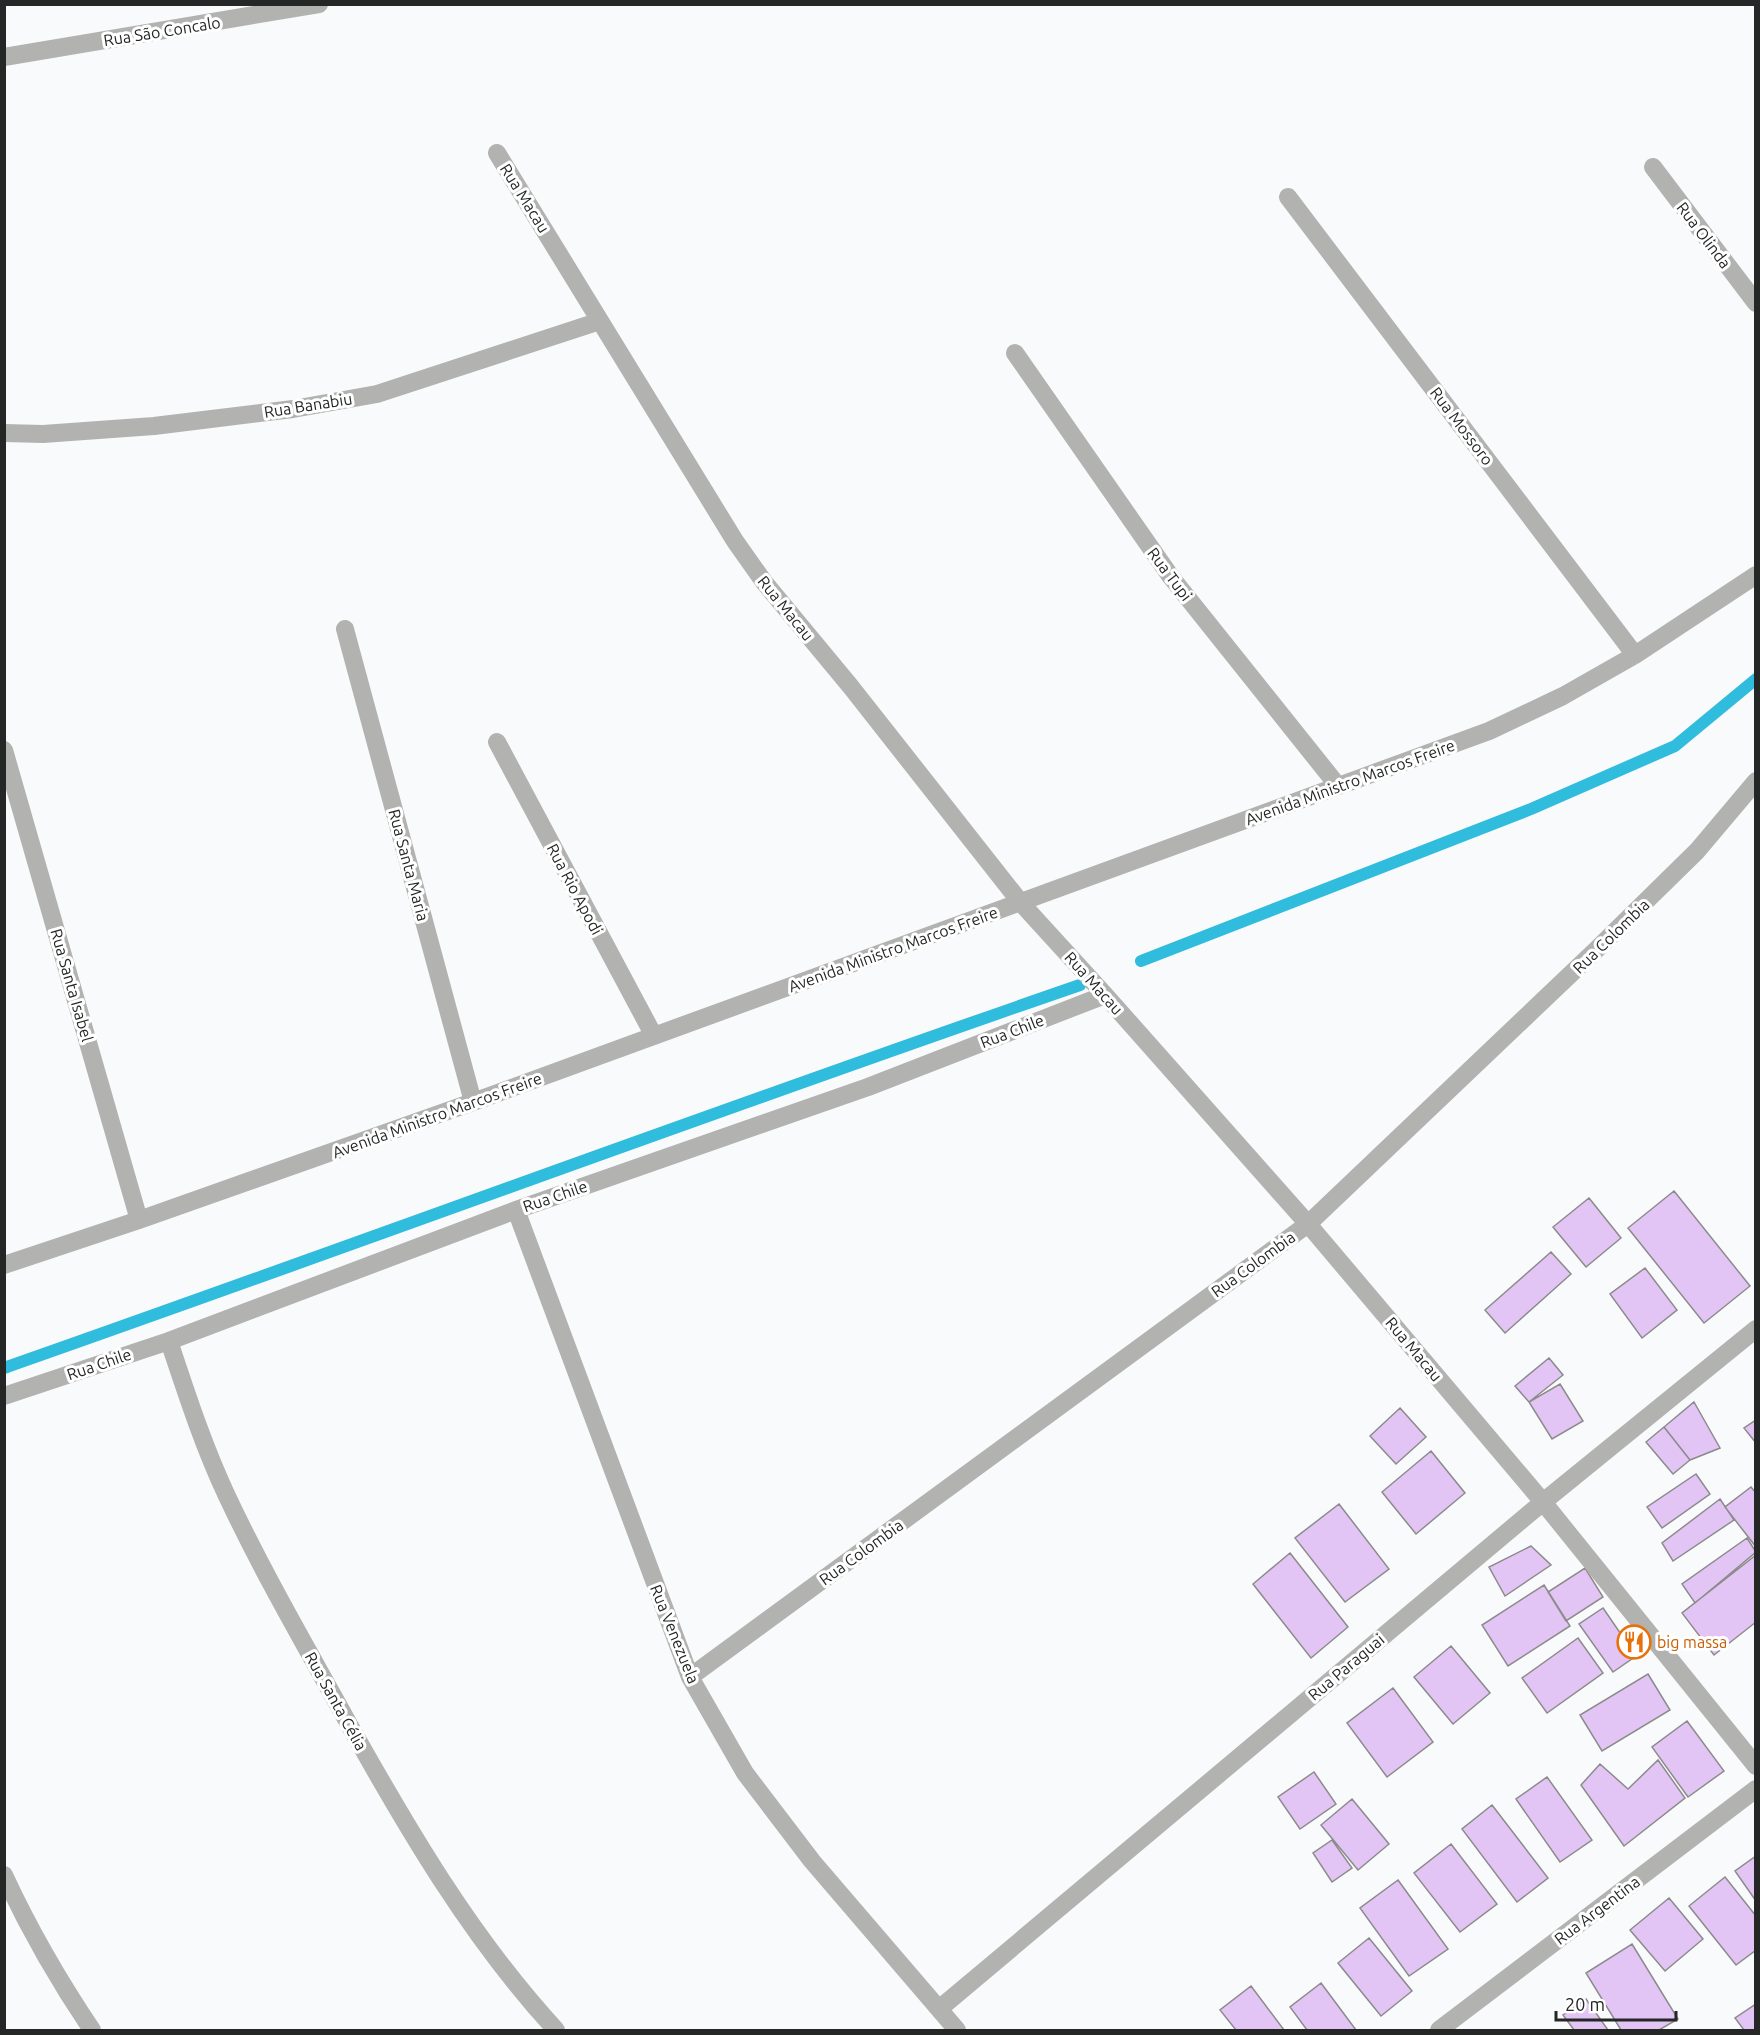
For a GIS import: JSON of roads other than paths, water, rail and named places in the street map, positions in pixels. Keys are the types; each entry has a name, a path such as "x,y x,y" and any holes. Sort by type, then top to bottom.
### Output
{"street":[{"name":"Rua São Concalo","path":"4,57 319,4"},
{"name":"Rua Macau","path":"497,153 735,541 764,582 851,687 1021,903 1308,1224 1543,1502 1755,1766"},
{"name":"Rua Olinda","path":"1653,167 1755,303"},
{"name":"Rua Mossoro","path":"1288,197 1635,655"},
{"name":"Rua Banabiu","path":"4,433 43,434 154,426 293,409 377,394 600,321"},
{"name":"Rua Tupi","path":"1015,353 1171,577 1338,786"},
{"name":"Avenida Ministro Marcos Freire","path":"4,1265 139,1220 473,1102 1489,731 1563,696 1635,655 1755,575"},
{"name":"Rua Santa Maria","path":"345,628 473,1102"},
{"name":"Rua Rio Apodi","path":"496,742 654,1036"},
{"name":"Rua Santa Isabel","path":"4,750 139,1220"},
{"name":"Rua Colombia","path":"690,1677 1308,1224 1697,851 1755,781"},
{"name":"Rua Chile","path":"4,1396 169,1341 516,1210 868,1087 1105,995"},
{"name":"Rua Venezuela","path":"516,1210 690,1677 745,1773 812,1861 957,2031"},
{"name":"Rua Paraguai","path":"939,2009 1543,1502 1755,1329"},
{"name":"Rua Santa Célia","path":"169,1341 225,1493 292,1622 363,1749 405,1823 478,1934 529,2001 556,2031"},
{"name":"Rua Argentina","path":"1439,2031 1755,1788"},
{"path":"4,1875 73,2002 92,2031"}],"waterway":[{"path":"1141,961 1531,809 1675,746 1756,679"},
{"path":"4,1368 810,1079 1080,985"}],"place":[{"name":"big massa","path":"1634,1642"}]}
